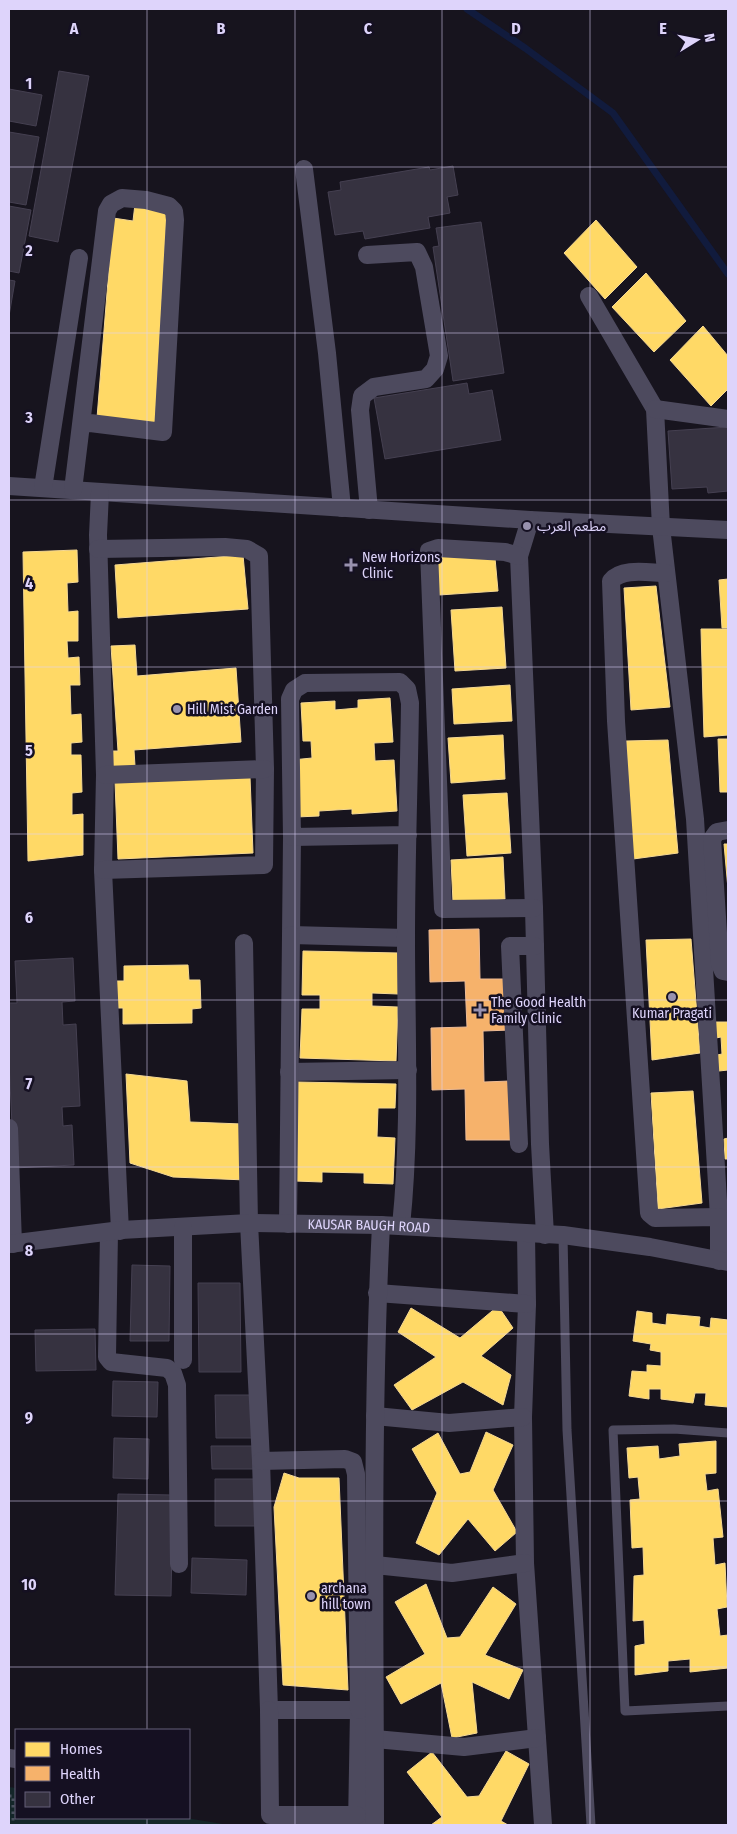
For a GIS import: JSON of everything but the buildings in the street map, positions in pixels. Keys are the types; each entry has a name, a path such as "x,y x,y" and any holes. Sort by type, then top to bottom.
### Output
{"street":[{"path":"304,168 327,353 342,508"},
{"path":"73,490 107,211 111,204 122,198 146,200 169,206 174,211 175,220 163,432 82,422"},
{"path":"367,255 417,252 424,267 440,356 436,369 426,379 374,387 362,396 360,410 369,510"},
{"path":"44,488 79,258"},
{"path":"589,296 656,409 661,527 695,819 719,1217 724,1262"},
{"path":"656,409 728,419"},
{"path":"9,486 530,520 728,530"},
{"path":"100,492 98,549 105,775 103,870 114,1231 107,1357 111,1362 167,1368 173,1373 178,1385 179,1564"},
{"path":"530,520 519,556 534,908 537,1056 545,1235"},
{"path":"98,549 225,547 246,549 259,556 265,769 264,865 103,870"},
{"path":"519,556 505,552 438,548 429,551 443,909 534,908"},
{"path":"666,573 625,573 615,576 611,581 616,721 649,1213 655,1218 719,1217"},
{"path":"288,1224 292,837 290,699 294,690 305,683 400,682 408,688 410,703 406,938 408,1070 404,1202 401,1226"},
{"path":"105,775 265,769"},
{"path":"728,830 717,832 712,838 720,964 723,972 728,972"},
{"path":"292,837 408,836"},
{"path":"291,935 406,938"},
{"path":"244,943 249,1223 261,1461 269,1710 270,1815 357,1820 359,1710 356,1474 353,1462 346,1459 261,1461"},
{"path":"520,1144 510,946 535,946"},
{"path":"515,1057 537,1056"},
{"path":"289,1072 408,1070"},
{"path":"9,1128 11,1244"},
{"name":"KAUSAR BAUGH ROAD","path":"11,1244 114,1231 249,1223 381,1225 563,1235 650,1247 724,1262"},
{"path":"376,1825 375,1416 377,1293 381,1225"},
{"path":"183,1227 183,1360"},
{"path":"526,1234 527,1304 523,1416 525,1563 543,1825"},
{"path":"377,1293 527,1304"},
{"path":"375,1416 449,1423 523,1416"},
{"path":"375,1565 452,1573 525,1563"},
{"path":"269,1710 359,1710"},
{"path":"375,1739 464,1747 537,1738"}],"lane":[{"path":"563,1235 567,1430 590,1825"},
{"path":"728,1433 674,1429 613,1430 625,1711 728,1706"}],"path":[{"path":"9,1796 13,1796 13,1825"}],"shaded area":[{"path":"9,1787 15,1788 15,1819 190,1819 229,1825 9,1825"}],"waterway":[{"path":"467,9 525,48 613,113 728,274"}],"place":[{"name":"مطعم العرب","path":"527,526"},
{"name":"New Horizons Clinic","path":"351,565"},
{"name":"Hill Mist Garden","path":"177,709"},
{"name":"Kumar Pragati","path":"672,997"},
{"name":"The Good Health Family Clinic","path":"480,1010"},
{"name":"archana hill town","path":"311,1596"}]}
